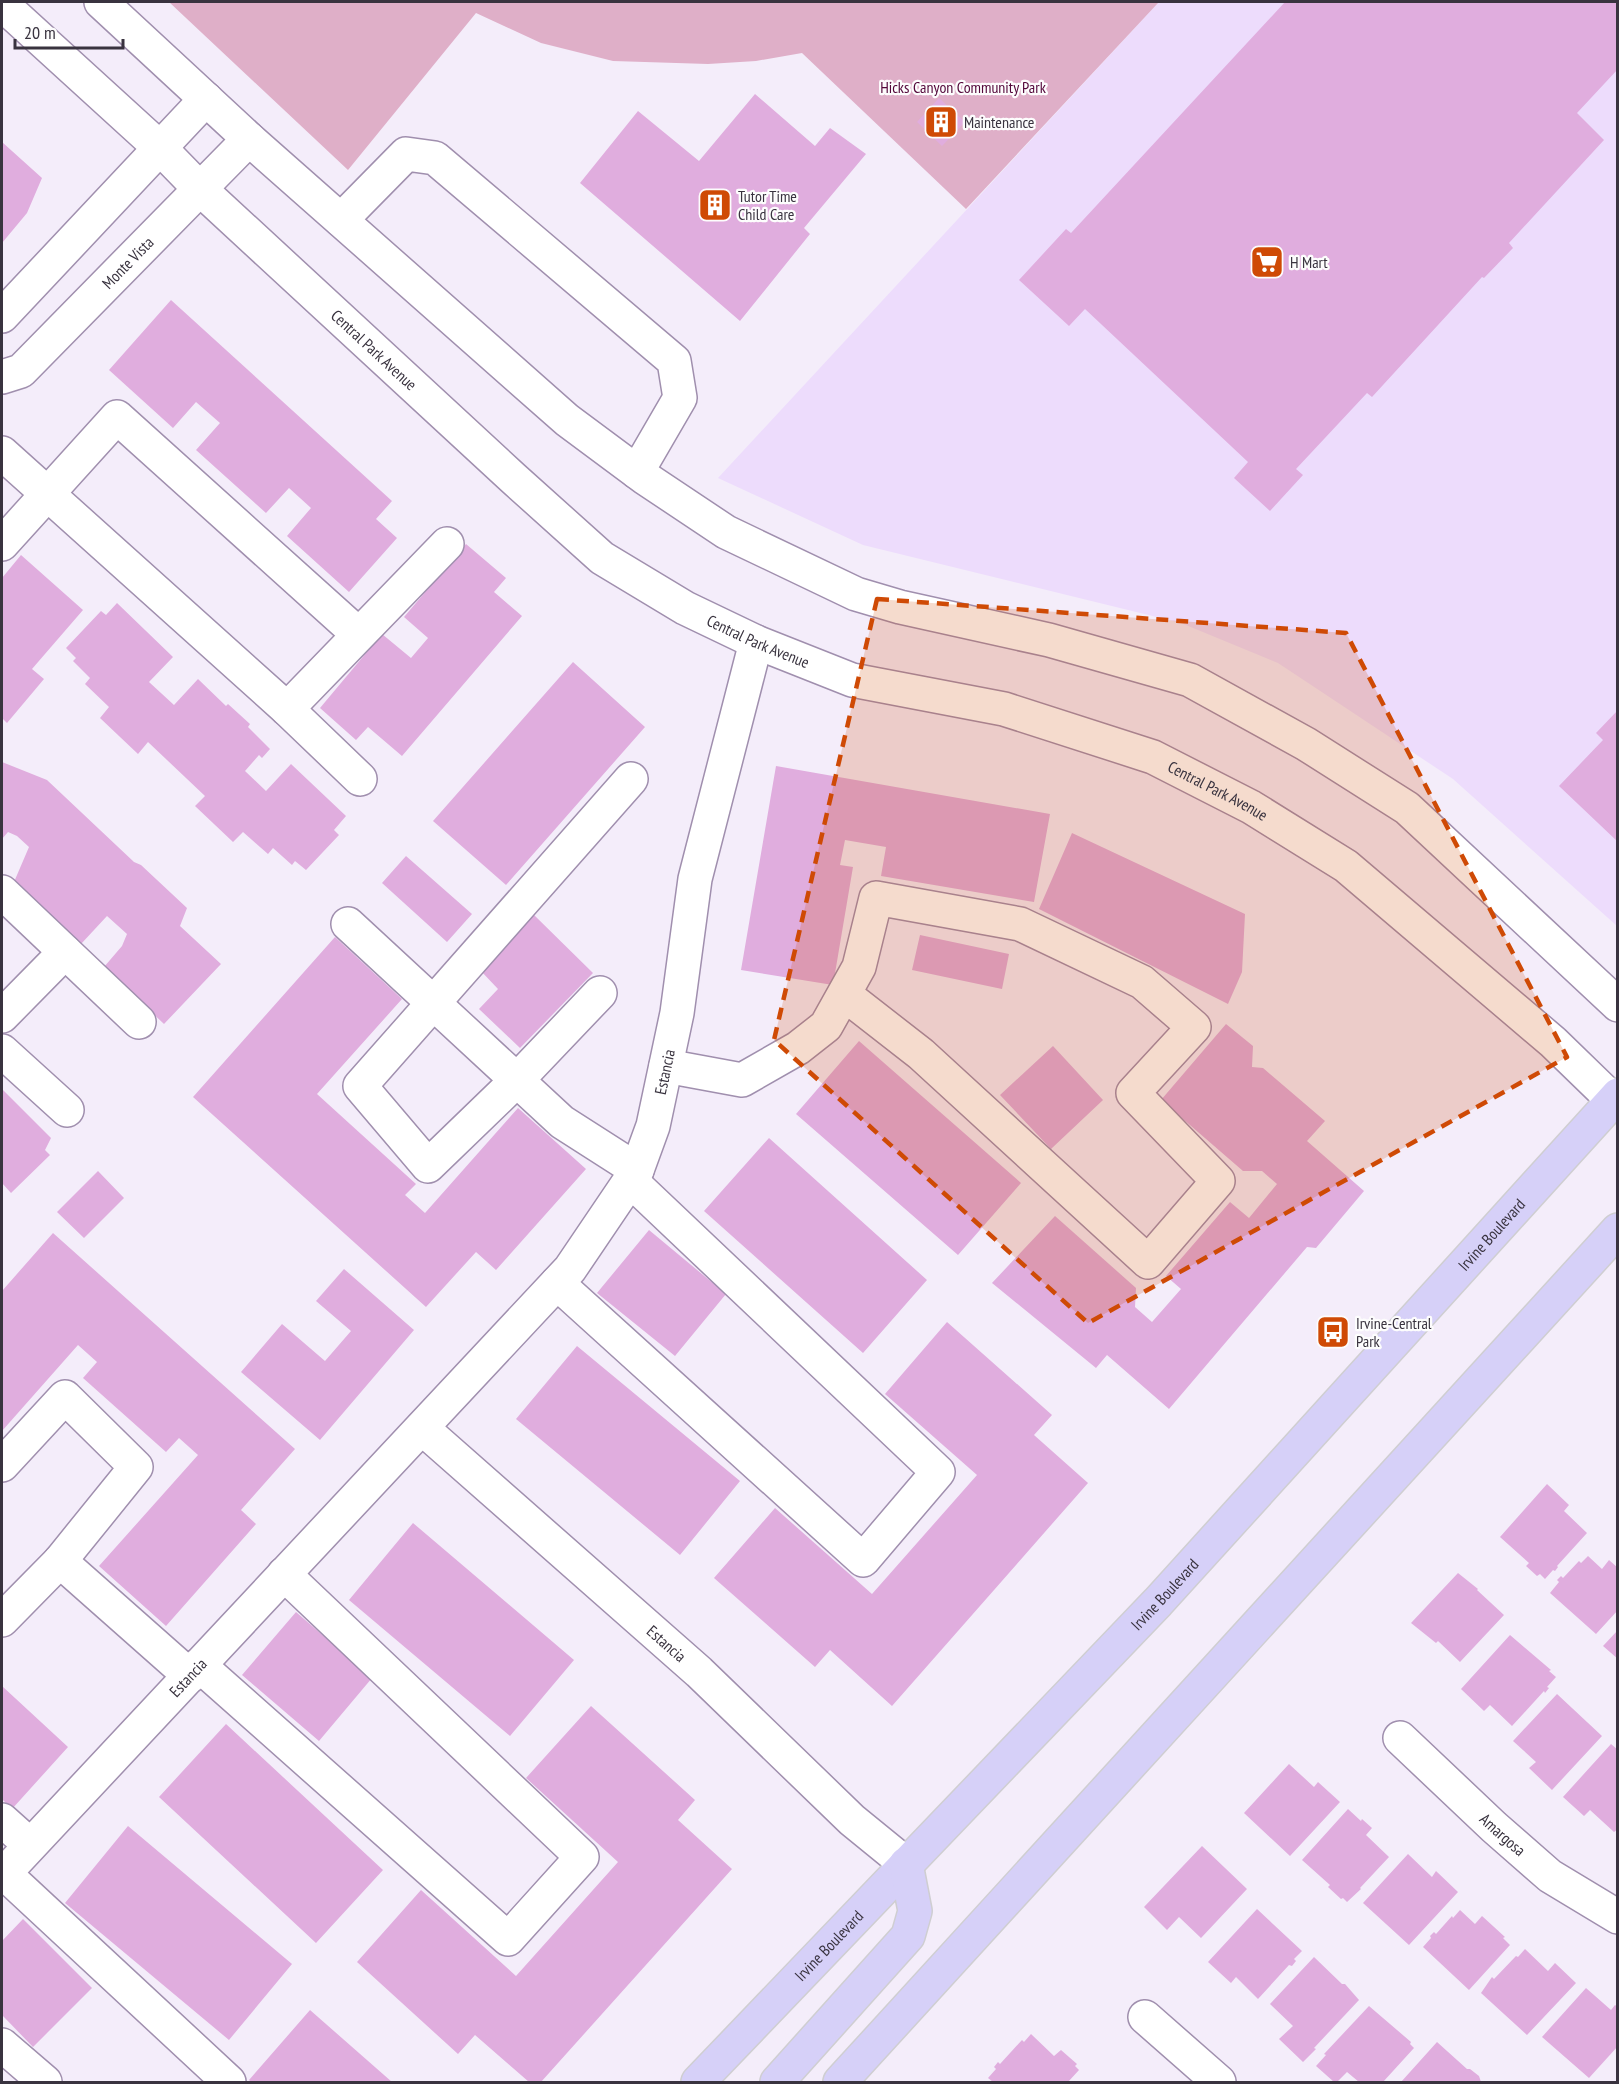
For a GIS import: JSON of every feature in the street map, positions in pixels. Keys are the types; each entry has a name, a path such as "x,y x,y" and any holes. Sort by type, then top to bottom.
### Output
{"main road":[{"name":"Irvine Boulevard","path":"698,2082 1158,1602 1616,1100"},
{"path":"840,2082 1617,1230"},
{"path":"777,2082 908,1936 915,1911 906,1864"}],"street":[{"path":"101,2 249,139 567,420 637,472 726,532 856,594 900,607 1049,640 1190,680 1306,744 1407,808 1617,1005"},
{"name":"Central Park Avenue","path":"2,4 602,558 686,608 756,642 852,680 1004,709 1152,757 1251,807 1346,866 1554,1042 1616,1100"},
{"path":"2,316 206,99"},
{"name":"Monte Vista","path":"2,376 21,371 249,139"},
{"path":"341,220 406,154 435,158 568,270 674,361 680,398 637,472"},
{"path":"2,544 117,417 358,634"},
{"path":"2,453 287,709 360,779"},
{"path":"287,709 447,544"},
{"name":"Estancia","path":"3,1874 570,1269 634,1175 653,1126 677,1013 695,879 756,642"},
{"path":"600,993 517,1080 429,1166 360,1086 632,778"},
{"path":"2,892 138,1022"},
{"path":"666,1066 742,1080 798,1048 826,1026 859,967 876,898 1020,924 1142,982 1194,1027 1132,1093 1218,1181 1148,1262 921,1054 844,994"},
{"path":"348,924 562,1122 634,1175 938,1472 863,1560 557,1283"},
{"path":"2,1016 65,952"},
{"path":"2,1051 67,1110"},
{"path":"2,1465 65,1397 136,1467 60,1561 2,1620"},
{"name":"Estancia","path":"422,1428 699,1672 852,1820 906,1864"},
{"path":"60,1561 194,1670 508,1939 582,1857 284,1574"},
{"name":"Amargosa","path":"1400,1738 1494,1827 1550,1876 1617,1917"},
{"path":"2,1820 30,1845"},
{"path":"3,1874 229,2082"},
{"path":"1145,2017 1220,2082"},
{"path":"2,2045 45,2082"}],"highlighted area":[{"path":"877,599 1346,633 1567,1057 1088,1323 774,1040"}],"shaded area":[{"path":"1159,2 1617,2 1617,926 1453,779 1278,663 1181,623 863,545 718,478"}],"green space":[{"name":"Hicks Canyon Community Park","path":"169,2 1159,2 966,209 802,53 756,61 708,64 613,61 541,43 476,13 348,170"}],"building":[{"name":"H Mart","path":"1285,2 1618,2 1618,69 1577,113 1604,140 1509,243 1513,248 1484,278 1482,277 1372,397 1367,393 1296,469 1303,475 1270,511 1234,478 1248,462 1085,309 1069,326 1019,280 1066,229 1071,233"},
{"name":"Tutor Time Child Care","path":"755,94 815,146 830,128 866,154 804,228 810,234 740,321 580,183 638,111 699,161"},
{"name":"Maintenance","path":"939,98 965,122 942,146 917,122"},
{"path":"2,142 42,178 27,213 2,243"},
{"path":"171,300 392,501 376,519 397,538 349,592 287,536 311,508 289,488 266,513 196,450 220,423 196,402 173,428 109,370"},
{"path":"466,544 506,578 494,592 522,616 402,756 368,727 356,740 320,708 382,634 411,658 428,638 404,617"},
{"path":"21,555 83,610 32,669 44,679 7,723 2,718 2,578"},
{"path":"117,603 173,657 149,682 174,705 198,679 226,706 228,704 250,724 248,727 270,749 262,758 259,755 245,771 266,791 291,764 346,816 334,830 339,835 306,870 295,861 292,865 273,848 268,854 243,832 233,842 195,806 205,796 148,742 138,754 100,718 109,707 85,684 90,678 73,661 76,658 66,648 101,611 106,615"},
{"path":"573,662 645,727 506,885 433,821"},
{"path":"1618,710 1618,842 1559,786 1603,740 1596,733"},
{"path":"2,762 47,780 134,862 141,865 187,908 180,926 221,964 164,1024 104,967 122,946 127,934 107,916 81,944 14,882 29,847 17,836 8,832 2,839"},
{"path":"776,766 1050,814 1034,902 881,876 886,847 845,840 840,865 853,867 833,985 741,970"},
{"path":"1072,833 1245,914 1242,972 1228,1004 1039,909"},
{"path":"406,856 472,914 447,942 382,883"},
{"path":"534,915 593,973 520,1048 479,1009 498,989 480,970"},
{"path":"920,935 1009,954 1002,989 912,970"},
{"path":"335,937 402,999 317,1094 416,1184 405,1195 425,1213 518,1108 586,1169 496,1270 476,1252 426,1307 193,1097"},
{"path":"1226,1024 1253,1046 1252,1067 1263,1068 1325,1121 1307,1141 1364,1191 1316,1248 1307,1247 1169,1409 1107,1355 1096,1368 992,1283 1055,1216 1136,1288 1135,1307 1152,1322 1181,1289 1166,1276 1230,1202 1249,1218 1277,1184 1262,1171 1243,1171 1161,1100"},
{"path":"859,1041 1021,1183 958,1255 796,1114"},
{"path":"1053,1046 1103,1100 1051,1149 1000,1095"},
{"path":"2,1089 51,1138 45,1150 50,1155 11,1193 2,1183"},
{"path":"769,1138 927,1280 863,1353 704,1211"},
{"path":"98,1171 124,1198 84,1238 57,1212"},
{"path":"649,1230 726,1294 675,1356 597,1293"},
{"path":"53,1233 295,1449 241,1510 256,1524 166,1626 99,1566 198,1455 179,1438 166,1452 83,1378 97,1362 78,1345 2,1431 2,1291"},
{"path":"344,1269 414,1330 320,1440 241,1372 282,1324 325,1361 351,1331 316,1301"},
{"path":"947,1322 1052,1415 1034,1435 1088,1483 892,1706 830,1650 815,1667 714,1578 775,1508 872,1594 977,1475 885,1394"},
{"path":"577,1346 740,1481 680,1555 516,1419"},
{"path":"1547,1484 1569,1505 1564,1511 1587,1533 1555,1571 1553,1570 1545,1579 1540,1574 1537,1576 1526,1566 1529,1563 1500,1537"},
{"path":"413,1523 574,1660 510,1736 349,1600"},
{"path":"1588,1556 1602,1569 1609,1560 1618,1568 1618,1610 1596,1634 1550,1593 1561,1576 1563,1578 1579,1561 1581,1563"},
{"path":"1458,1573 1504,1615 1460,1662 1438,1641 1436,1643 1411,1623"},
{"path":"296,1612 372,1678 319,1741 242,1675"},
{"path":"1618,1630 1618,1659 1603,1646"},
{"path":"1510,1635 1556,1677 1545,1693 1544,1691 1512,1726 1490,1705 1484,1711 1461,1689"},
{"path":"2,1686 68,1747 12,1809 2,1799"},
{"path":"1557,1694 1602,1736 1552,1790 1529,1768 1536,1762 1513,1741"},
{"path":"591,1706 695,1800 678,1820 732,1869 541,2082 529,2082 475,2035 458,2054 357,1962 421,1890 516,1976 618,1862 526,1778"},
{"path":"226,1724 383,1870 316,1943 159,1797"},
{"path":"1611,1744 1618,1750 1618,1829 1614,1832 1590,1810 1584,1816 1563,1797"},
{"path":"1289,1764 1314,1787 1318,1782 1340,1802 1290,1856 1244,1813"},
{"path":"1348,1809 1372,1828 1366,1835 1389,1857 1347,1902 1328,1887 1330,1885 1302,1860"},
{"path":"128,1826 292,1964 229,2040 65,1903"},
{"path":"1202,1846 1247,1889 1201,1938 1179,1917 1167,1930 1144,1907"},
{"path":"1408,1854 1432,1877 1436,1871 1458,1892 1409,1945 1363,1903"},
{"path":"1257,1909 1302,1951 1294,1959 1296,1961 1292,1966 1289,1965 1258,1999 1236,1977 1231,1983 1208,1962"},
{"path":"1460,1910 1475,1924 1482,1916 1505,1937 1503,1938 1510,1945 1469,1990 1423,1947 1434,1932 1436,1934"},
{"path":"23,1919 92,1988 33,2047 2,2015 2,1941"},
{"path":"1525,1949 1548,1971 1555,1963 1576,1983 1527,2035 1481,1993 1492,1977 1494,1979"},
{"path":"1314,1957 1342,1984 1345,1984 1359,2000 1303,2062 1279,2039 1293,2026 1270,2004"},
{"path":"1586,1988 1611,2010 1615,2005 1618,2007 1618,2046 1589,2078 1542,2037"},
{"path":"1369,2006 1411,2042 1414,2048 1383,2082 1359,2082 1347,2072 1337,2082 1334,2082 1316,2066 1326,2055 1324,2054"},
{"path":"310,2010 392,2082 251,2082 249,2080"},
{"path":"1031,2034 1054,2056 1061,2050 1077,2064 1075,2066 1079,2070 1068,2082 993,2082 988,2078 996,2069 994,2067 998,2062 1000,2064 1022,2040 1024,2042"},
{"path":"1437,2042 1467,2069 1479,2076 1481,2082 1401,2082"}],"place":[{"name":"Maintenance","path":"941,122"},
{"name":"Tutor Time Child Care","path":"715,205"},
{"name":"H Mart","path":"1267,262"},
{"name":"Irvine-Central Park","path":"1333,1332"}]}
